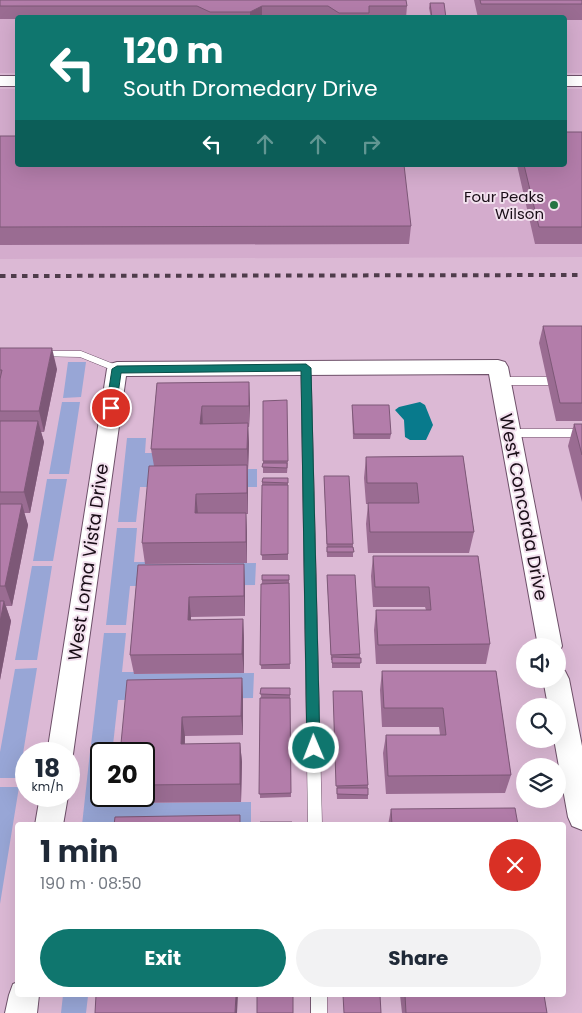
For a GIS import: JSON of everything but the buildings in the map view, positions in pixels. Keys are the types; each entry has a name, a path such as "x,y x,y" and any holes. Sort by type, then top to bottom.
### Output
{"street":[{"path":"0,81 15,81"},
{"path":"567,81 582,81"},
{"path":"117,369 306,368 499,374"},
{"name":"West Loma Vista Drive","path":"62,742 117,369"},
{"name":"West Concorda Drive","path":"499,374 548,638"},
{"path":"558,688 582,817"},
{"path":"50,822 52,807"},
{"path":"22,1013 24,997"}],"lane":[{"path":"27,354 80,354 117,369"},
{"path":"306,368 315,822"},
{"path":"499,374 582,381"},
{"path":"510,433 582,433"},
{"path":"319,997 319,1013"}],"shaded area":[{"path":"0,0 582,0 582,73 567,73 567,15 15,15 15,73 0,73"},
{"path":"0,89 15,89 15,167 567,167 567,89 582,89 582,257 0,259"},
{"path":"68,362 86,362 81,397 63,398"},
{"path":"62,402 80,402 69,474 49,474"},
{"path":"420,402 425,405 433,425 426,440 410,440 405,437 404,420 395,410 399,407"},
{"path":"127,438 146,438 145,453 156,453 155,470 257,469 257,487 140,487 136,522 118,522"},
{"path":"47,479 67,479 53,561 33,561"},
{"path":"117,528 137,528 134,562 145,562 146,564 256,563 255,585 130,586 126,625 106,625"},
{"path":"32,566 52,566 37,660 15,660"},
{"path":"104,633 126,633 122,672 134,672 134,674 254,673 253,698 118,700 113,742 91,742"},
{"path":"37,668 25,742 15,742 15,778 0,778 0,752 15,669"},
{"path":"90,752 90,807 155,807 155,803 251,802 251,822 82,822"},
{"path":"0,787 15,787 16,807 0,904"},
{"path":"63,997 88,997 86,1013 61,1013"}],"railway":[{"path":"0,276 582,275"}],"place":[{"name":"Four Peaks Wilson","path":"554,205"}],"route":[{"path":"111,408 117,369 306,368 314,748"}]}
